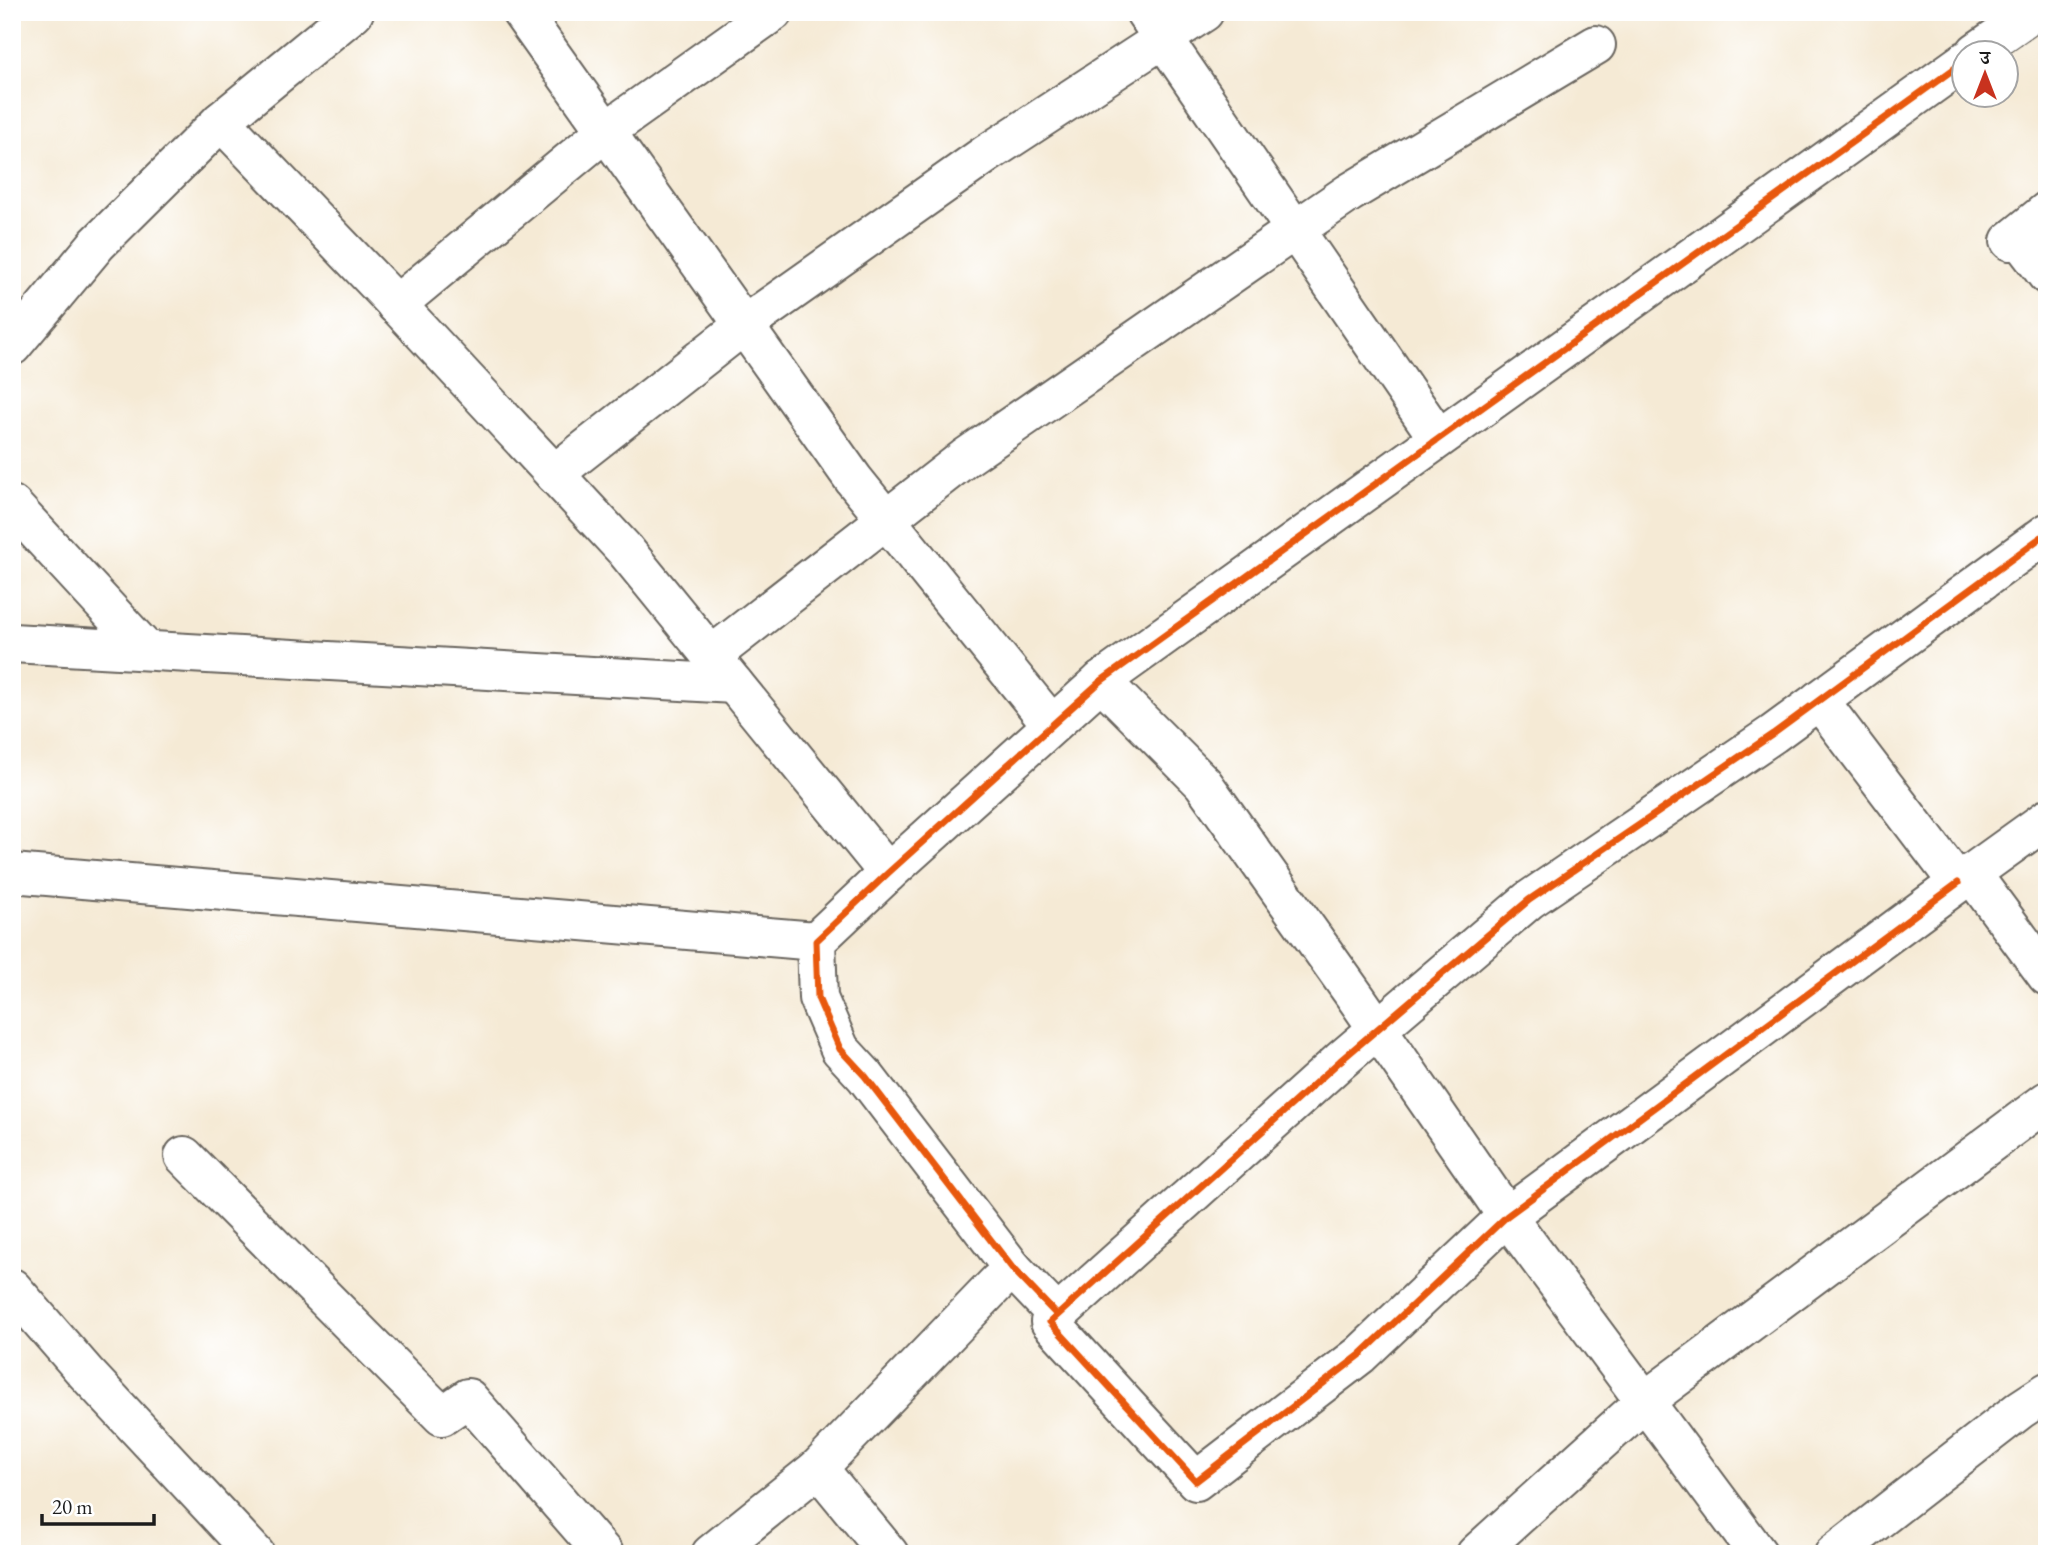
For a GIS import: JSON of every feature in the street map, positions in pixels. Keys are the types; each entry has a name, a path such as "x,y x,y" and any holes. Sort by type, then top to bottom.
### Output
{"street":[{"path":"12,346 97,244 221,121 354,12"},
{"path":"521,12 854,480 1052,725"},
{"path":"396,304 606,131 773,12"},
{"path":"554,474 744,325 985,155 1154,25 1204,12"},
{"path":"1996,38 2033,12"},
{"path":"1154,25 1437,438"},
{"path":"12,643 722,670 886,519 965,458 1349,193 1596,45"},
{"path":"1057,1315 1013,1269 865,1076 839,1049 818,998 817,941 888,873 1101,681 1951,71"},
{"path":"221,121 625,550 888,873"},
{"path":"2047,211 2014,238 2047,275"},
{"path":"12,505 145,649"},
{"path":"2047,533 1819,700 1529,900 1377,1029 1050,1322 1196,1480 1360,1355 1507,1216 2047,819"},
{"path":"1101,681 1203,783 1507,1216 1758,1554"},
{"path":"1819,700 2047,976"},
{"path":"12,873 817,941"},
{"path":"1475,1554 1645,1402 2047,1101"},
{"path":"184,1156 442,1416 468,1398 604,1554"},
{"path":"711,1554 818,1468 1013,1269"},
{"path":"12,1289 86,1373 255,1554"},
{"path":"1834,1554 2021,1409 2047,1392"},
{"path":"818,1468 889,1554"}],"cycle path":[{"path":"1057,1315 1013,1269 865,1076 840,1049 818,998 816,941 1101,681 1951,71"},
{"path":"1958,883 1507,1216 1360,1355 1196,1481 1050,1322 1340,1061 1529,900 1773,734 2047,533"}]}
